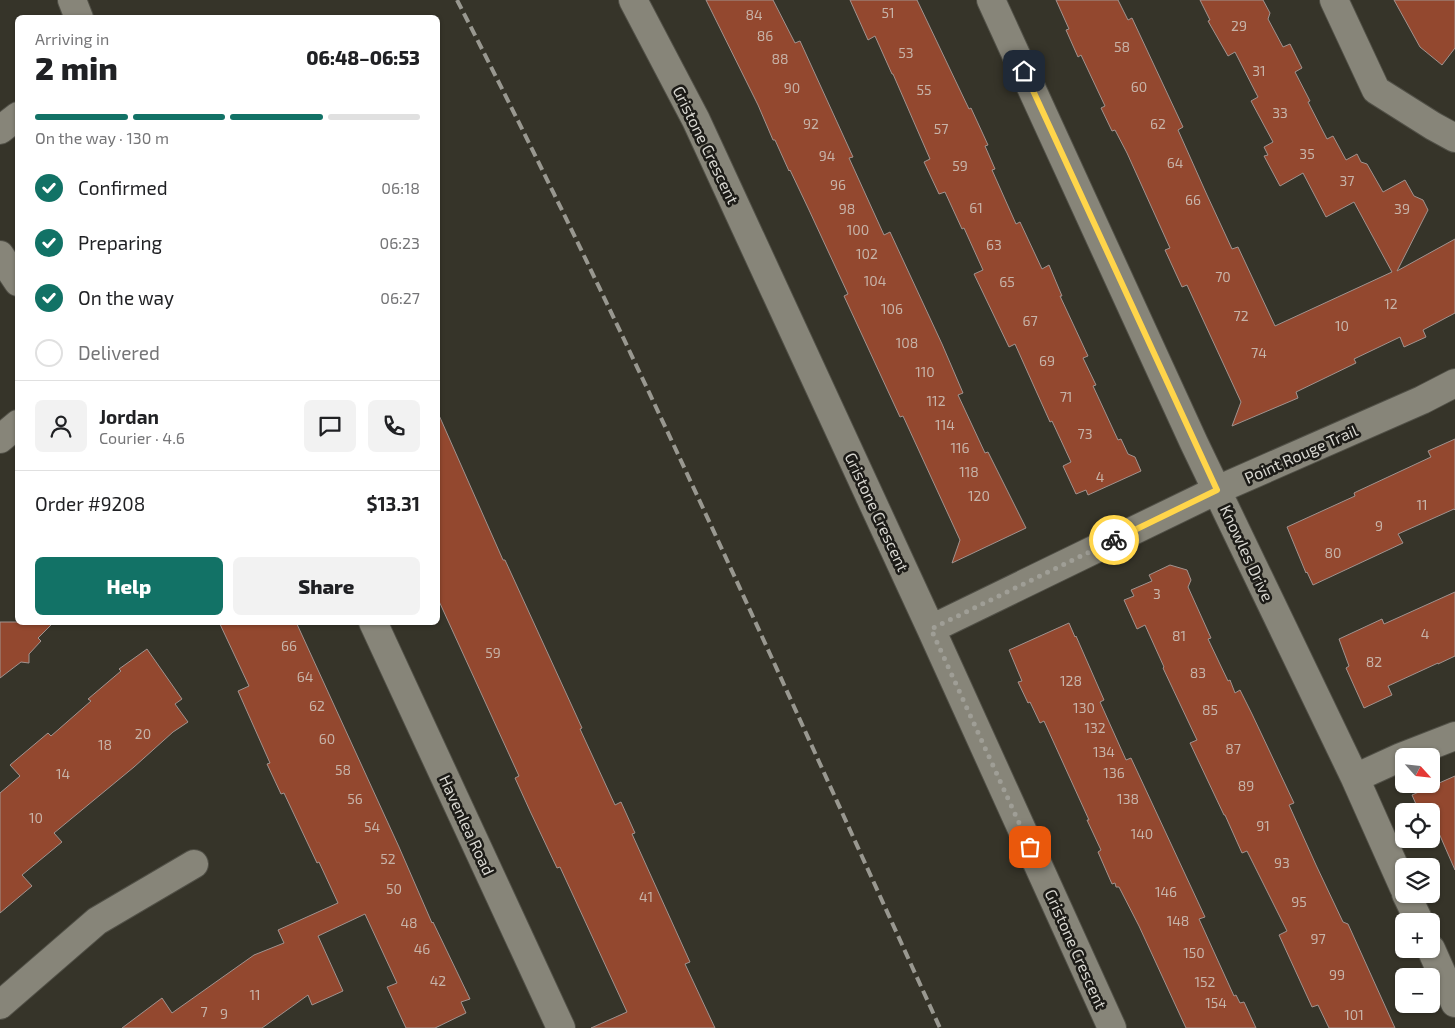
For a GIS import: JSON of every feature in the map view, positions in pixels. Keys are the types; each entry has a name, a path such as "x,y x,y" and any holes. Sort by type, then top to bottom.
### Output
{"street":[{"path":"72,0 78,15"},
{"name":"Gristone Crescent","path":"633,0 696,120 931,629 1112,1028"},
{"name":"Knowles Drive","path":"991,0 1217,490 1355,778 1395,868"},
{"path":"1334,0 1376,90 1432,126 1455,138"},
{"path":"0,130 15,118"},
{"path":"0,255 15,278"},
{"name":"Point Rouge Trail","path":"931,629 1217,490 1422,400 1455,383"},
{"path":"0,439 15,426"},
{"name":"Havenlea Road","path":"374,625 561,1028"},
{"path":"1355,778 1401,757 1455,736"},
{"path":"0,1004 97,921 194,864"},
{"path":"1435,958 1455,1003"}],"building":[{"path":"706,0 773,0 795,43 800,41 853,157 849,158 884,235 890,232 942,344 963,393 958,395 985,453 988,452 1026,528 952,563 960,540 903,416 900,417 844,296 848,294 809,210"},
{"path":"850,0 917,0 988,145 985,146 995,169 992,170 1016,224 1020,222 1042,269 1049,265 1062,296 1060,296 1088,356 1083,358 1096,385 1093,386 1118,440 1121,439 1128,454 1135,457 1141,471 1088,495 1086,490 1076,494 1063,466 1071,462 1052,421 1050,422 1015,344 1009,347 974,274 983,270 964,228 962,229 945,192 939,194 924,162 930,159 893,74 875,36 868,40"},
{"path":"1056,0 1118,0 1128,20 1132,18 1183,127 1178,130 1232,249 1238,247 1275,326 1392,272 1354,202 1326,217 1303,173 1280,186 1264,156 1268,155 1264,147 1273,142 1251,101 1258,97 1235,52 1228,56 1208,21 1210,20 1200,0 1263,0 1270,13 1268,19 1283,47 1290,44 1302,68 1295,72 1327,139 1333,136 1346,160 1357,154 1361,162 1367,164 1383,192 1405,180 1414,196 1423,200 1428,210 1397,271 1455,239 1455,313 1423,330 1426,337 1404,347 1400,337 1354,359 1356,363 1296,392 1298,398 1232,426 1241,402 1187,285 1182,287 1165,250 1170,248 1127,153 1115,130 1112,131 1101,108 1105,106 1081,55 1078,57 1066,30 1069,29"},
{"path":"1394,0 1455,0 1455,48 1442,65 1420,47"},
{"path":"440,418 503,560 505,560 582,728 580,729 615,805 621,802 635,833 632,834 690,962 685,964 715,1028 591,1028 627,1012 560,867 557,868 530,811 515,778 519,776 440,603"},
{"path":"1455,439 1455,510 1398,534 1403,543 1313,585 1287,527 1355,496 1354,493 1431,457 1428,451"},
{"path":"1170,565 1187,570 1191,580 1188,587 1211,638 1208,639 1235,693 1240,690 1252,714 1294,803 1289,805 1316,865 1343,922 1348,924 1395,1028 1329,1028 1318,1005 1312,1007 1279,935 1287,931 1247,851 1242,853 1190,743 1197,740 1145,625 1137,629 1124,600 1134,596 1131,590 1152,581 1149,575"},
{"path":"1455,592 1455,656 1388,686 1392,695 1364,708 1346,668 1349,666 1339,639 1382,619 1384,624"},
{"path":"0,622 15,622 15,625 51,625 38,638 41,641 29,654 29,663 21,662 0,678"},
{"path":"1069,623 1104,700 1100,702 1126,760 1131,758 1205,917 1199,919 1234,996 1236,995 1240,1003 1244,1002 1256,1028 1186,1028 1119,887 1116,887 1115,883 1112,884 1098,852 1101,850 1087,820 1089,820 1044,721 1040,723 1018,682 1022,681 1009,650"},
{"path":"220,625 297,625 432,923 470,999 461,1002 466,1013 435,1028 406,1028 387,987 397,983 365,914 318,936 343,991 312,1005 308,995 262,1028 122,1028 162,998 172,1013 254,955 284,943 278,930 338,903 284,793 281,794 267,764 270,763 238,691 249,686"},
{"path":"147,649 182,699 175,704 188,722 173,732 54,833 62,842 22,875 32,886 0,913 0,793 20,776 10,765 48,733 51,736 91,701 88,699 121,671 119,669"},
{"path":"1455,776 1455,870 1440,836 1440,803 1416,803 1412,795 1417,793 1440,793 1440,783"}],"railway":[{"path":"457,0 521,127 644,383 764,640 940,1028"}],"way so far":[{"path":"1030,847 931,629 1114,540"}],"route":[{"path":"1024,71 1217,490 1114,540"}]}
